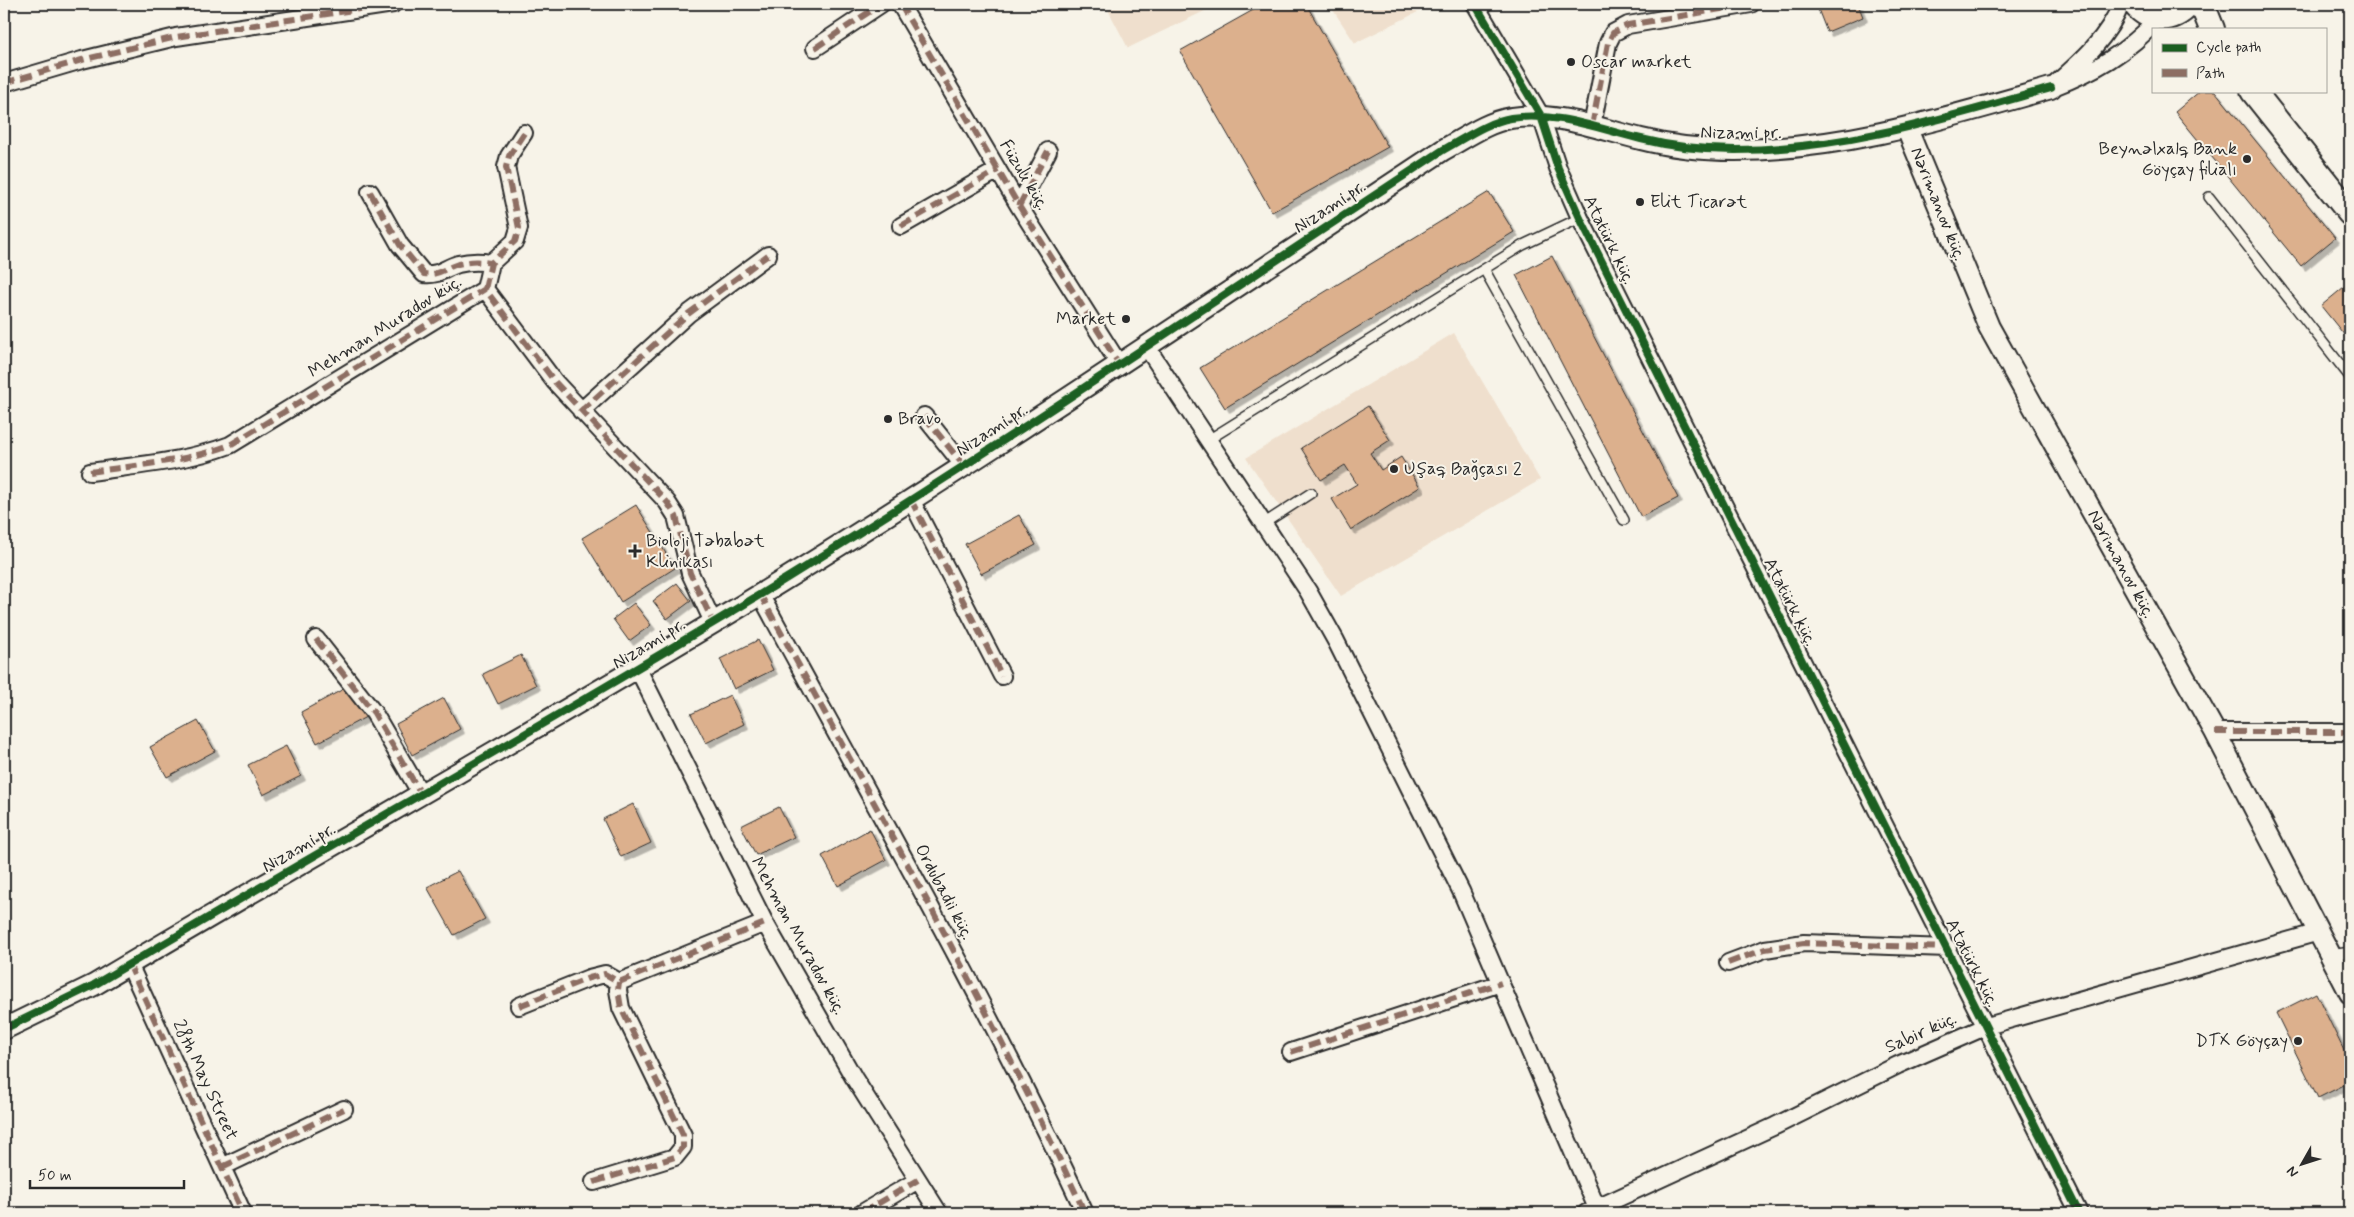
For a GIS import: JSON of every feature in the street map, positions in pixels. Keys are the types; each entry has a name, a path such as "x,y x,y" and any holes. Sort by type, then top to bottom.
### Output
{"main road":[{"path":"2135,4 2149,16 2173,22 2183,28"},
{"path":"2160,18 2176,15 2189,4"},
{"path":"2202,4 2212,28"},
{"path":"2254,92 2350,213"}],"street":[{"path":"814,48 881,4"},
{"name":"Füzuli küç.","path":"900,4 1019,206 1119,364"},
{"name":"Atatürk küç.","path":"1475,4 1541,116 1558,168 1580,218 1948,948 2079,1213"},
{"path":"1592,126 1608,43 1613,33 1628,25 1750,4"},
{"path":"2051,88 2075,67 2106,33 2121,4"},
{"path":"4,83 82,60 176,37 382,5"},
{"path":"2051,88 2087,74 2112,59 2146,32 2160,18"},
{"name":"Nizami pr.","path":"4,1030 43,1012 129,964 638,669 911,500 1443,150 1488,125 1511,118 1541,116 1592,126 1643,140 1692,149 1792,148 1907,129 2051,88"},
{"name":"Nərimanov küç.","path":"1907,129 1989,327 2215,732 2319,932 2341,954 2350,993"},
{"path":"485,289 491,263 515,241 519,228 506,167 509,156 524,133"},
{"path":"1019,206 1048,151"},
{"path":"901,226 998,170"},
{"path":"370,192 400,245 424,274 434,276 457,264 476,261 491,263"},
{"path":"581,411 688,314 768,255"},
{"name":"Mehman Muradov küç.","path":"90,472 170,461 210,453 230,445 485,289 528,348 581,411 667,502 676,516 690,572 713,622"},
{"path":"1146,346 1308,591 1352,672 1461,891 1501,983 1594,1212"},
{"path":"924,416 964,466"},
{"path":"911,500 1002,676"},
{"name":"Ordubadii küç.","path":"760,594 1033,1102 1084,1213"},
{"path":"316,640 374,713 421,794"},
{"name":"Mehman Muradov küç.","path":"638,669 765,923 854,1078 939,1213"},
{"path":"2215,732 2350,732"},
{"path":"619,982 765,923"},
{"name":"Sabir küç.","path":"1594,1212 1898,1065 1987,1026 2319,932"},
{"path":"1728,963 1765,949 1804,943 1948,948"},
{"name":"28th May Street","path":"129,964 243,1213"},
{"path":"519,1006 589,978 605,974 619,982"},
{"path":"594,1182 675,1157 683,1148 682,1135 621,1008 618,990 619,982"},
{"path":"1291,1052 1501,983"},
{"path":"222,1167 344,1109"},
{"path":"862,1213 918,1180"}],"lane":[{"path":"2208,197 2350,377"},
{"path":"1208,440 1523,245 1580,218"},
{"path":"1484,269 1624,520"},
{"path":"1263,524 1311,493"}],"shaded area":[{"path":"1105,4 1219,4 1128,48"},
{"path":"1329,4 1434,4 1355,43"},
{"name":"Uşaq Bağçası 2","path":"1454,333 1540,480 1341,596 1246,458"}],"building":[{"path":"1264,4 1306,4 1388,147 1272,212 1180,51"},
{"path":"1816,4 1858,4 1863,17 1827,32"},
{"path":"2199,92 2216,92 2335,238 2301,266 2175,112"},
{"path":"1489,192 1514,232 1225,408 1200,368"},
{"path":"1552,256 1678,498 1641,517 1516,275"},
{"path":"2350,282 2350,342 2321,306"},
{"path":"1368,406 1390,440 1370,453 1381,470 1401,457 1420,487 1351,530 1332,499 1357,484 1345,465 1321,480 1301,448"},
{"path":"636,505 675,568 621,602 582,538"},
{"path":"1019,515 1036,545 981,574 965,544"},
{"path":"677,583 691,601 667,619 653,601"},
{"path":"634,603 651,625 629,641 613,619"},
{"path":"758,640 773,670 734,689 720,659"},
{"path":"521,655 536,685 498,704 483,674"},
{"path":"349,686 366,717 317,743 301,712"},
{"path":"730,695 744,724 706,743 691,714"},
{"path":"444,698 460,729 412,755 396,724"},
{"path":"198,721 215,751 167,777 150,747"},
{"path":"286,746 301,776 263,795 248,765"},
{"path":"633,804 651,843 621,857 603,819"},
{"path":"779,807 794,837 756,855 741,826"},
{"path":"870,829 886,860 838,886 822,856"},
{"path":"458,871 485,919 454,935 427,887"},
{"path":"2316,993 2350,1063 2350,1082 2318,1098 2276,1013"}],"marked path":[{"path":"4,83 82,60 176,37 393,4"},
{"path":"815,48 881,4"},
{"path":"900,4 1019,206 1119,364"},
{"path":"1592,126 1608,43 1613,33 1628,25 1751,4"},
{"path":"485,289 491,263 515,241 519,228 506,167 509,156 524,133"},
{"path":"1019,206 1048,151"},
{"path":"901,226 998,170"},
{"path":"370,192 400,245 424,274 437,273 467,262 491,263"},
{"path":"581,411 688,314 768,255"},
{"path":"90,472 178,459 230,445 485,289 555,382 667,502 676,516 690,573 713,622"},
{"path":"924,416 964,466"},
{"path":"911,500 1002,676"},
{"path":"760,594 968,978 1085,1213"},
{"path":"316,639 374,713 421,794"},
{"path":"2215,732 2350,732"},
{"path":"519,1006 589,978 605,974 619,982 765,923"},
{"path":"1728,963 1765,949 1804,943 1948,948"},
{"path":"129,964 243,1213"},
{"path":"594,1182 675,1157 683,1147 683,1135 621,1008 618,990 619,982"},
{"path":"1291,1052 1501,983"},
{"path":"222,1167 344,1109"},
{"path":"862,1213 918,1180"}],"cycle path":[{"path":"1475,4 1541,116 1558,168 1580,218 2079,1213"},
{"path":"4,1029 94,985 761,594 933,486 1443,150 1493,123 1527,116 1544,117 1577,122 1653,142 1676,146 1723,150 1776,149 1856,138 1895,130 2051,88"}],"place":[{"name":"Oscar market","path":"1571,62"},
{"name":"Beynəlxalq Bank Göyçay filialı","path":"2247,159"},
{"name":"Elit Ticarət","path":"1640,202"},
{"name":"Market","path":"1126,319"},
{"name":"Bravo","path":"888,419"},
{"name":"Uşaq Bağçası 2","path":"1394,469"},
{"name":"Bioloji Təbabət Klinikası","path":"635,551"},
{"name":"DTX Göyçay","path":"2298,1041"}]}
